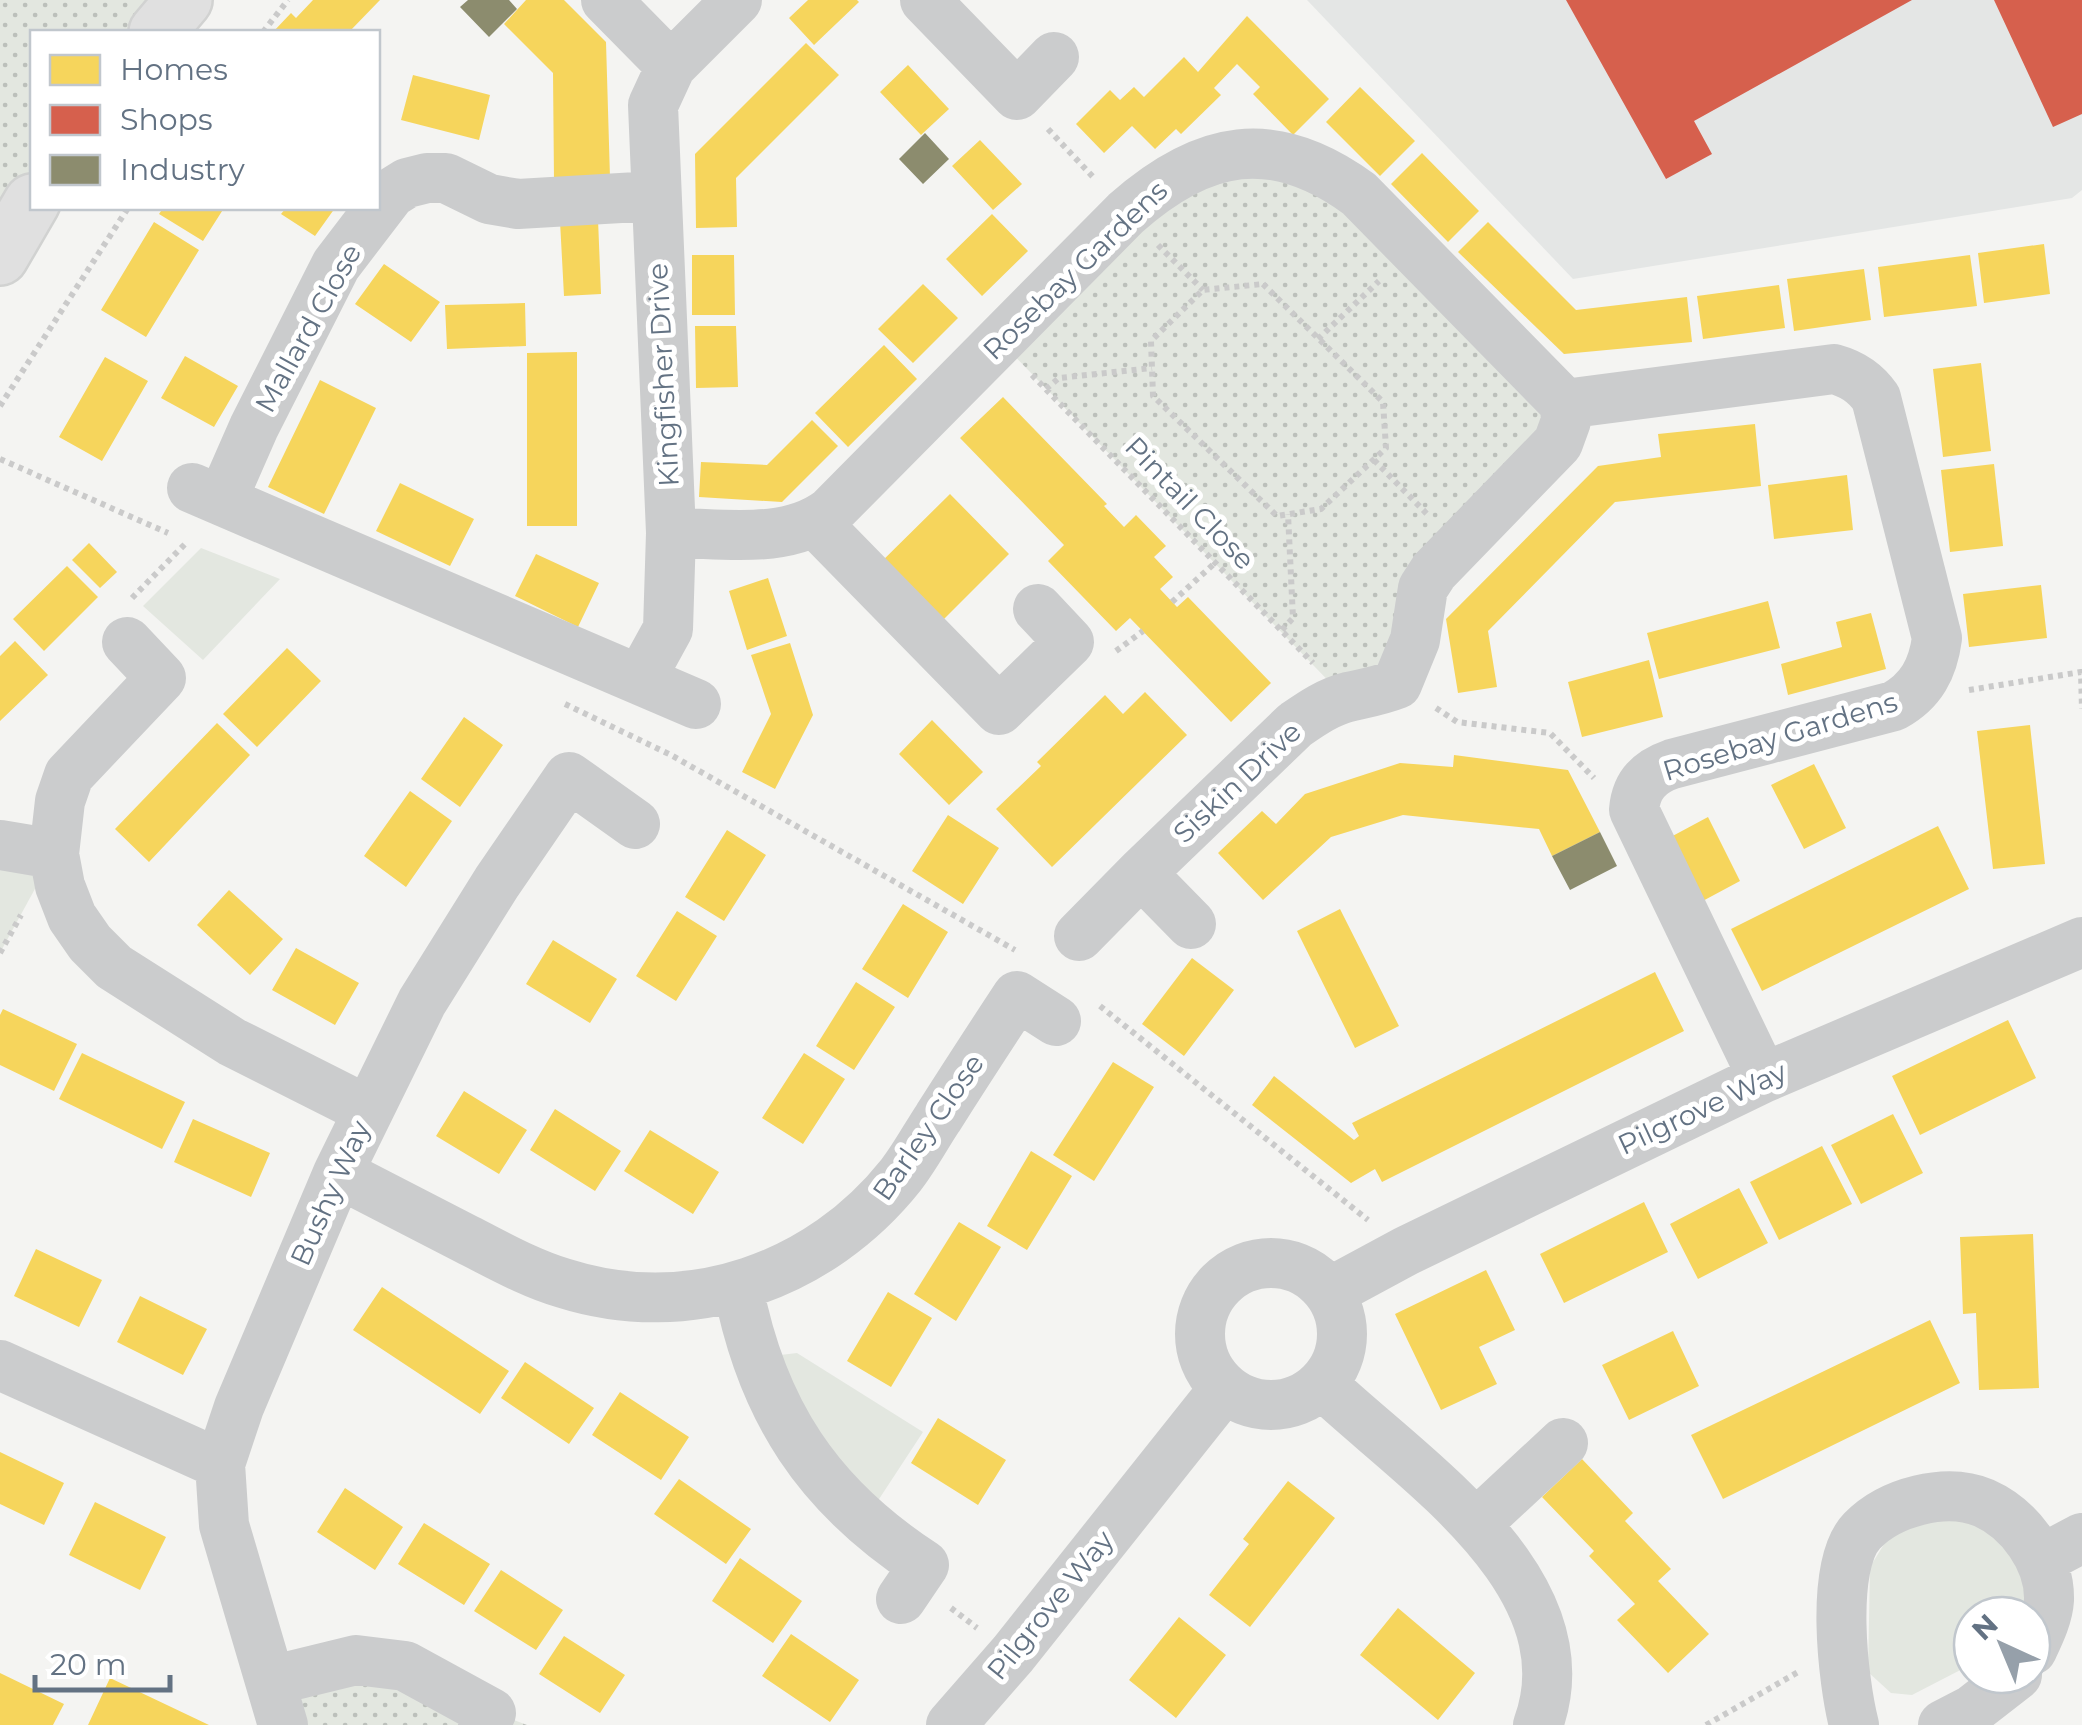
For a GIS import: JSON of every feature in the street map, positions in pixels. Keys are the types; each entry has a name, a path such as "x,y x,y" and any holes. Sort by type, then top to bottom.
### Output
{"main road":[{"path":"159,30 184,0"},
{"path":"0,256 30,205"}],"street":[{"path":"606,0 672,66"},
{"name":"Kingfisher Drive","path":"640,680 668,629 671,533 653,105 672,66 737,0"},
{"path":"926,0 1017,95 1054,57"},
{"name":"Rosebay Gardens","path":"816,523 1126,213 1173,176 1222,156 1278,156 1335,176 1359,194 1566,404 1834,369 1862,382 1876,398 1937,638 1928,672 1908,698 1894,706 1672,764 1649,775 1640,786 1634,810 1763,1078"},
{"name":"Mallard Close","path":"380,207 391,193 407,183 427,178 446,178 489,199 518,204 655,196"},
{"name":"Mallard Close","path":"378,210 336,265 254,427 207,494 640,680"},
{"path":"1396,684 1415,640 1424,588 1434,571 1558,444 1566,421 1566,404"},
{"path":"671,533 785,533 816,523 999,710 1069,642 1038,609"},
{"path":"126,642 161,678 69,775 60,801 54,854 60,886 72,917 90,944 114,966 232,1042 367,1110"},
{"path":"640,680 696,704"},
{"name":"Siskin Drive","path":"1079,936 1295,725 1319,708 1396,684"},
{"name":"Bushy Way","path":"277,1703 224,1525 220,1464 239,1408 367,1110 422,1002 497,882 569,777 636,824"},
{"path":"0,845 54,854"},
{"path":"1142,874 1191,924"},
{"name":"Pilgrove Way","path":"1330,1292 1406,1251 1763,1078 2082,942"},
{"name":"Barley Close","path":"338,1174 520,1266 562,1283 605,1294 650,1298 738,1288 774,1276 808,1258 861,1219 902,1173 1016,996 1074,1011"},
{"path":"1270,1261 1298,1266 1330,1292 1342,1321 1343,1346 1323,1385 1298,1401 1262,1406 1224,1390 1202,1356 1198,1325 1206,1301 1218,1284 1243,1267 1270,1261"},
{"path":"738,1288 765,1385 795,1441 814,1469 851,1509 893,1545 912,1582"},
{"path":"0,1365 220,1464"},
{"path":"1323,1385 1477,1523 1522,1588 1546,1645 1548,1676 1538,1725"},
{"name":"Pilgrove Way","path":"951,1725 1013,1654 1224,1390"},
{"path":"1477,1523 1563,1443"},
{"path":"1854,1725 1841,1648 1844,1574 1860,1532 1896,1506 1944,1497 1983,1503 2062,1549 2050,1595"},
{"path":"277,1703 356,1660 406,1666 490,1713 483,1725"},
{"path":"1943,1725 1991,1695"}],"path":[{"path":"265,30 288,0"},
{"path":"1017,95 1203,290"},
{"path":"0,406 127,210"},
{"path":"1318,339 1413,248"},
{"path":"1262,284 1318,339 1383,402 1386,448 1321,509 1277,516 1153,396 1151,341 1203,290 1262,284"},
{"name":"Pintail Close","path":"1000,341 1345,698"},
{"path":"1046,389 1059,378 1152,368"},
{"path":"0,459 201,548"},
{"path":"1374,460 1459,547"},
{"path":"1282,630 1294,618 1288,514"},
{"path":"126,642 108,623 187,542"},
{"path":"1172,602 1216,562"},
{"path":"1894,706 2081,672 2082,709"},
{"path":"1396,684 1457,722 1550,733 1591,778 1640,786"},
{"path":"556,699 671,756 1028,957"},
{"path":"1074,1011 1406,1251"},
{"path":"912,1582 1013,1654"},
{"path":"1706,1725 1841,1648"}],"shaded area":[{"path":"0,0 184,0 159,30 30,30 30,205 0,257"},
{"path":"1307,0 2082,0 2082,190 2072,198 1573,279"},
{"path":"1278,156 1565,403 1415,640 1345,698 1000,341 1126,213"},
{"path":"201,548 280,579 203,660 143,606"},
{"path":"0,845 54,854 1,951 0,950"},
{"path":"797,1353 923,1432 864,1522 755,1358"},
{"path":"1943,1513 1989,1529 2009,1545 2020,1564 2026,1594 1952,1595 1952,1674 1912,1695 1891,1693 1868,1672 1870,1567 1886,1541 1905,1527"},
{"path":"356,1660 527,1725 283,1725 270,1681"}],"building: Homes":[{"path":"313,0 380,0 351,30 275,30 291,13 296,18"},
{"path":"526,0 564,0 606,42 610,178 554,181 553,73 504,24"},
{"path":"808,0 859,2 814,45 789,18"},
{"path":"1247,16 1329,99 1293,135 1253,94 1260,87 1237,64 1214,88 1221,95 1181,134 1176,129 1155,149 1132,126 1104,153 1076,124 1110,90 1120,100 1134,87 1144,97 1184,57 1198,72"},
{"path":"806,43 839,75 736,178 737,227 696,228 695,154"},
{"path":"908,65 949,109 921,135 880,92"},
{"path":"413,75 490,95 479,140 401,120"},
{"path":"1360,87 1415,141 1380,176 1326,122"},
{"path":"980,140 1022,184 993,210 952,166"},
{"path":"1422,153 1479,211 1448,242 1391,184"},
{"path":"162,210 223,210 203,241 159,214"},
{"path":"284,210 334,210 315,236 281,214"},
{"path":"992,214 1028,251 982,296 946,259"},
{"path":"598,219 601,294 564,296 560,221"},
{"path":"154,222 199,250 146,337 101,310"},
{"path":"1488,222 1576,310 1687,297 1692,342 1564,354 1458,252"},
{"path":"2044,244 2050,294 1984,303 1978,253"},
{"path":"692,255 734,255 735,315 692,315"},
{"path":"1970,255 1977,306 1884,317 1878,267"},
{"path":"384,264 440,302 411,342 355,304"},
{"path":"1864,269 1871,320 1794,331 1787,279"},
{"path":"923,284 958,318 913,363 878,329"},
{"path":"1779,285 1785,328 1703,339 1697,296"},
{"path":"525,303 526,346 447,349 445,305"},
{"path":"695,326 736,326 738,387 696,388"},
{"path":"884,345 917,379 848,447 815,413"},
{"path":"577,352 577,526 527,526 527,353"},
{"path":"185,356 238,386 214,427 161,398"},
{"path":"105,357 148,381 102,461 59,437"},
{"path":"1981,363 1991,451 1943,457 1933,369"},
{"path":"320,380 376,408 324,514 268,487"},
{"path":"1003,397 1107,504 1104,506 1124,527 1136,515 1166,546 1154,557 1173,577 1160,589 1177,607 1188,597 1271,683 1231,722 1130,618 1116,631 1048,561 1064,545 960,438"},
{"path":"812,420 838,446 782,502 699,497 701,462 767,465"},
{"path":"1755,424 1761,486 1615,502 1488,631 1497,687 1458,693 1446,619 1598,466 1661,457 1658,434"},
{"path":"1994,464 2003,546 1950,552 1941,470"},
{"path":"1847,475 1853,530 1774,539 1768,485"},
{"path":"400,483 474,519 450,566 376,531"},
{"path":"950,494 1009,554 930,633 870,573"},
{"path":"89,543 117,572 100,588 72,560"},
{"path":"536,554 599,583 578,627 515,596"},
{"path":"67,566 98,597 44,651 13,619"},
{"path":"768,578 787,636 747,650 729,591"},
{"path":"2041,585 2047,638 1969,647 1963,594"},
{"path":"1768,601 1780,648 1659,679 1647,633"},
{"path":"1871,613 1886,669 1788,695 1781,664 1842,647 1836,622"},
{"path":"15,641 48,675 0,721 0,656"},
{"path":"790,643 813,715 775,789 742,772 771,714 751,655"},
{"path":"287,648 321,681 257,747 223,714"},
{"path":"1649,660 1663,717 1582,737 1568,682"},
{"path":"1145,692 1187,735 1052,867 996,809 1105,695 1123,714"},
{"path":"464,717 503,745 460,807 421,779"},
{"path":"932,720 983,772 949,805 899,754"},
{"path":"217,723 250,755 149,862 115,829"},
{"path":"2030,725 2045,864 1993,869 1977,731"},
{"path":"1454,755 1568,770 1600,832 1552,856 1539,829 1403,815 1331,837 1263,900 1218,853 1262,811 1276,824 1305,794 1400,763 1453,767"},
{"path":"1814,764 1846,828 1804,849 1771,785"},
{"path":"410,791 452,821 406,887 364,856"},
{"path":"948,815 999,848 963,904 912,871"},
{"path":"1708,817 1740,881 1699,903 1667,839"},
{"path":"1938,826 1969,889 1762,991 1731,929"},
{"path":"727,830 766,855 724,921 685,897"},
{"path":"229,890 283,939 250,975 197,925"},
{"path":"903,904 948,932 908,998 862,969"},
{"path":"1340,909 1399,1026 1355,1048 1297,931"},
{"path":"677,911 717,936 676,1001 636,976"},
{"path":"553,940 617,979 590,1023 526,984"},
{"path":"296,948 359,983 335,1025 272,990"},
{"path":"1192,958 1234,990 1184,1056 1142,1024"},
{"path":"1655,972 1684,1031 1382,1182 1375,1169 1351,1183 1252,1105 1274,1076 1354,1140 1359,1136 1352,1123"},
{"path":"856,982 895,1007 854,1070 816,1046"},
{"path":"3,1009 77,1044 54,1091 0,1065"},
{"path":"2008,1020 2036,1078 1920,1135 1892,1076"},
{"path":"82,1053 185,1102 162,1149 59,1099"},
{"path":"804,1053 845,1079 803,1144 762,1118"},
{"path":"1113,1062 1154,1087 1094,1181 1053,1155"},
{"path":"464,1091 527,1130 499,1174 436,1136"},
{"path":"555,1109 621,1151 595,1191 530,1150"},
{"path":"1893,1114 1923,1173 1861,1204 1831,1145"},
{"path":"193,1119 270,1153 251,1197 174,1162"},
{"path":"650,1130 719,1172 693,1214 624,1171"},
{"path":"1822,1146 1852,1204 1779,1240 1750,1182"},
{"path":"1031,1151 1072,1176 1027,1250 987,1226"},
{"path":"1739,1188 1768,1243 1698,1279 1670,1224"},
{"path":"1644,1202 1668,1252 1564,1303 1540,1254"},
{"path":"959,1222 1001,1247 956,1321 914,1294"},
{"path":"2033,1234 2039,1388 1979,1390 1976,1313 1963,1314 1960,1237"},
{"path":"36,1249 102,1280 79,1327 14,1296"},
{"path":"1486,1270 1515,1330 1479,1347 1497,1384 1441,1410 1395,1314"},
{"path":"382,1287 509,1371 480,1414 353,1330"},
{"path":"888,1292 932,1318 891,1387 847,1361"},
{"path":"140,1296 207,1329 183,1375 117,1342"},
{"path":"1930,1320 1960,1383 1723,1499 1691,1435"},
{"path":"1673,1331 1699,1386 1629,1420 1602,1365"},
{"path":"525,1362 594,1408 569,1444 501,1398"},
{"path":"620,1392 689,1437 661,1480 592,1435"},
{"path":"938,1418 1006,1460 978,1505 911,1463"},
{"path":"0,1452 64,1483 44,1525 0,1504"},
{"path":"1582,1459 1633,1513 1625,1521 1671,1569 1658,1581 1709,1634 1668,1673 1617,1620 1635,1604 1589,1556 1594,1551 1542,1497"},
{"path":"679,1479 751,1529 726,1564 654,1514"},
{"path":"1288,1481 1335,1518 1250,1627 1209,1595 1249,1544 1243,1539"},
{"path":"345,1488 403,1527 375,1570 317,1532"},
{"path":"95,1502 166,1537 140,1590 69,1555"},
{"path":"424,1523 490,1564 464,1605 398,1564"},
{"path":"740,1558 802,1601 773,1643 712,1601"},
{"path":"501,1570 563,1610 536,1650 474,1611"},
{"path":"1398,1608 1475,1673 1438,1720 1360,1655"},
{"path":"1179,1617 1226,1655 1176,1718 1129,1680"},
{"path":"791,1634 859,1680 830,1722 762,1676"},
{"path":"564,1636 625,1675 600,1713 539,1674"},
{"path":"0,1673 64,1704 53,1725 0,1725"},
{"path":"110,1678 148,1696 209,1725 88,1725"}],"building: Shops":[{"path":"1566,0 1912,0 1694,121 1712,154 1666,179"},
{"path":"1994,0 2082,0 2082,114 2053,127"}],"building: Industry":[{"path":"468,0 509,0 517,9 489,37 460,7"},
{"path":"925,133 949,159 923,184 899,159"},
{"path":"1600,832 1617,866 1570,890 1552,856"}]}
